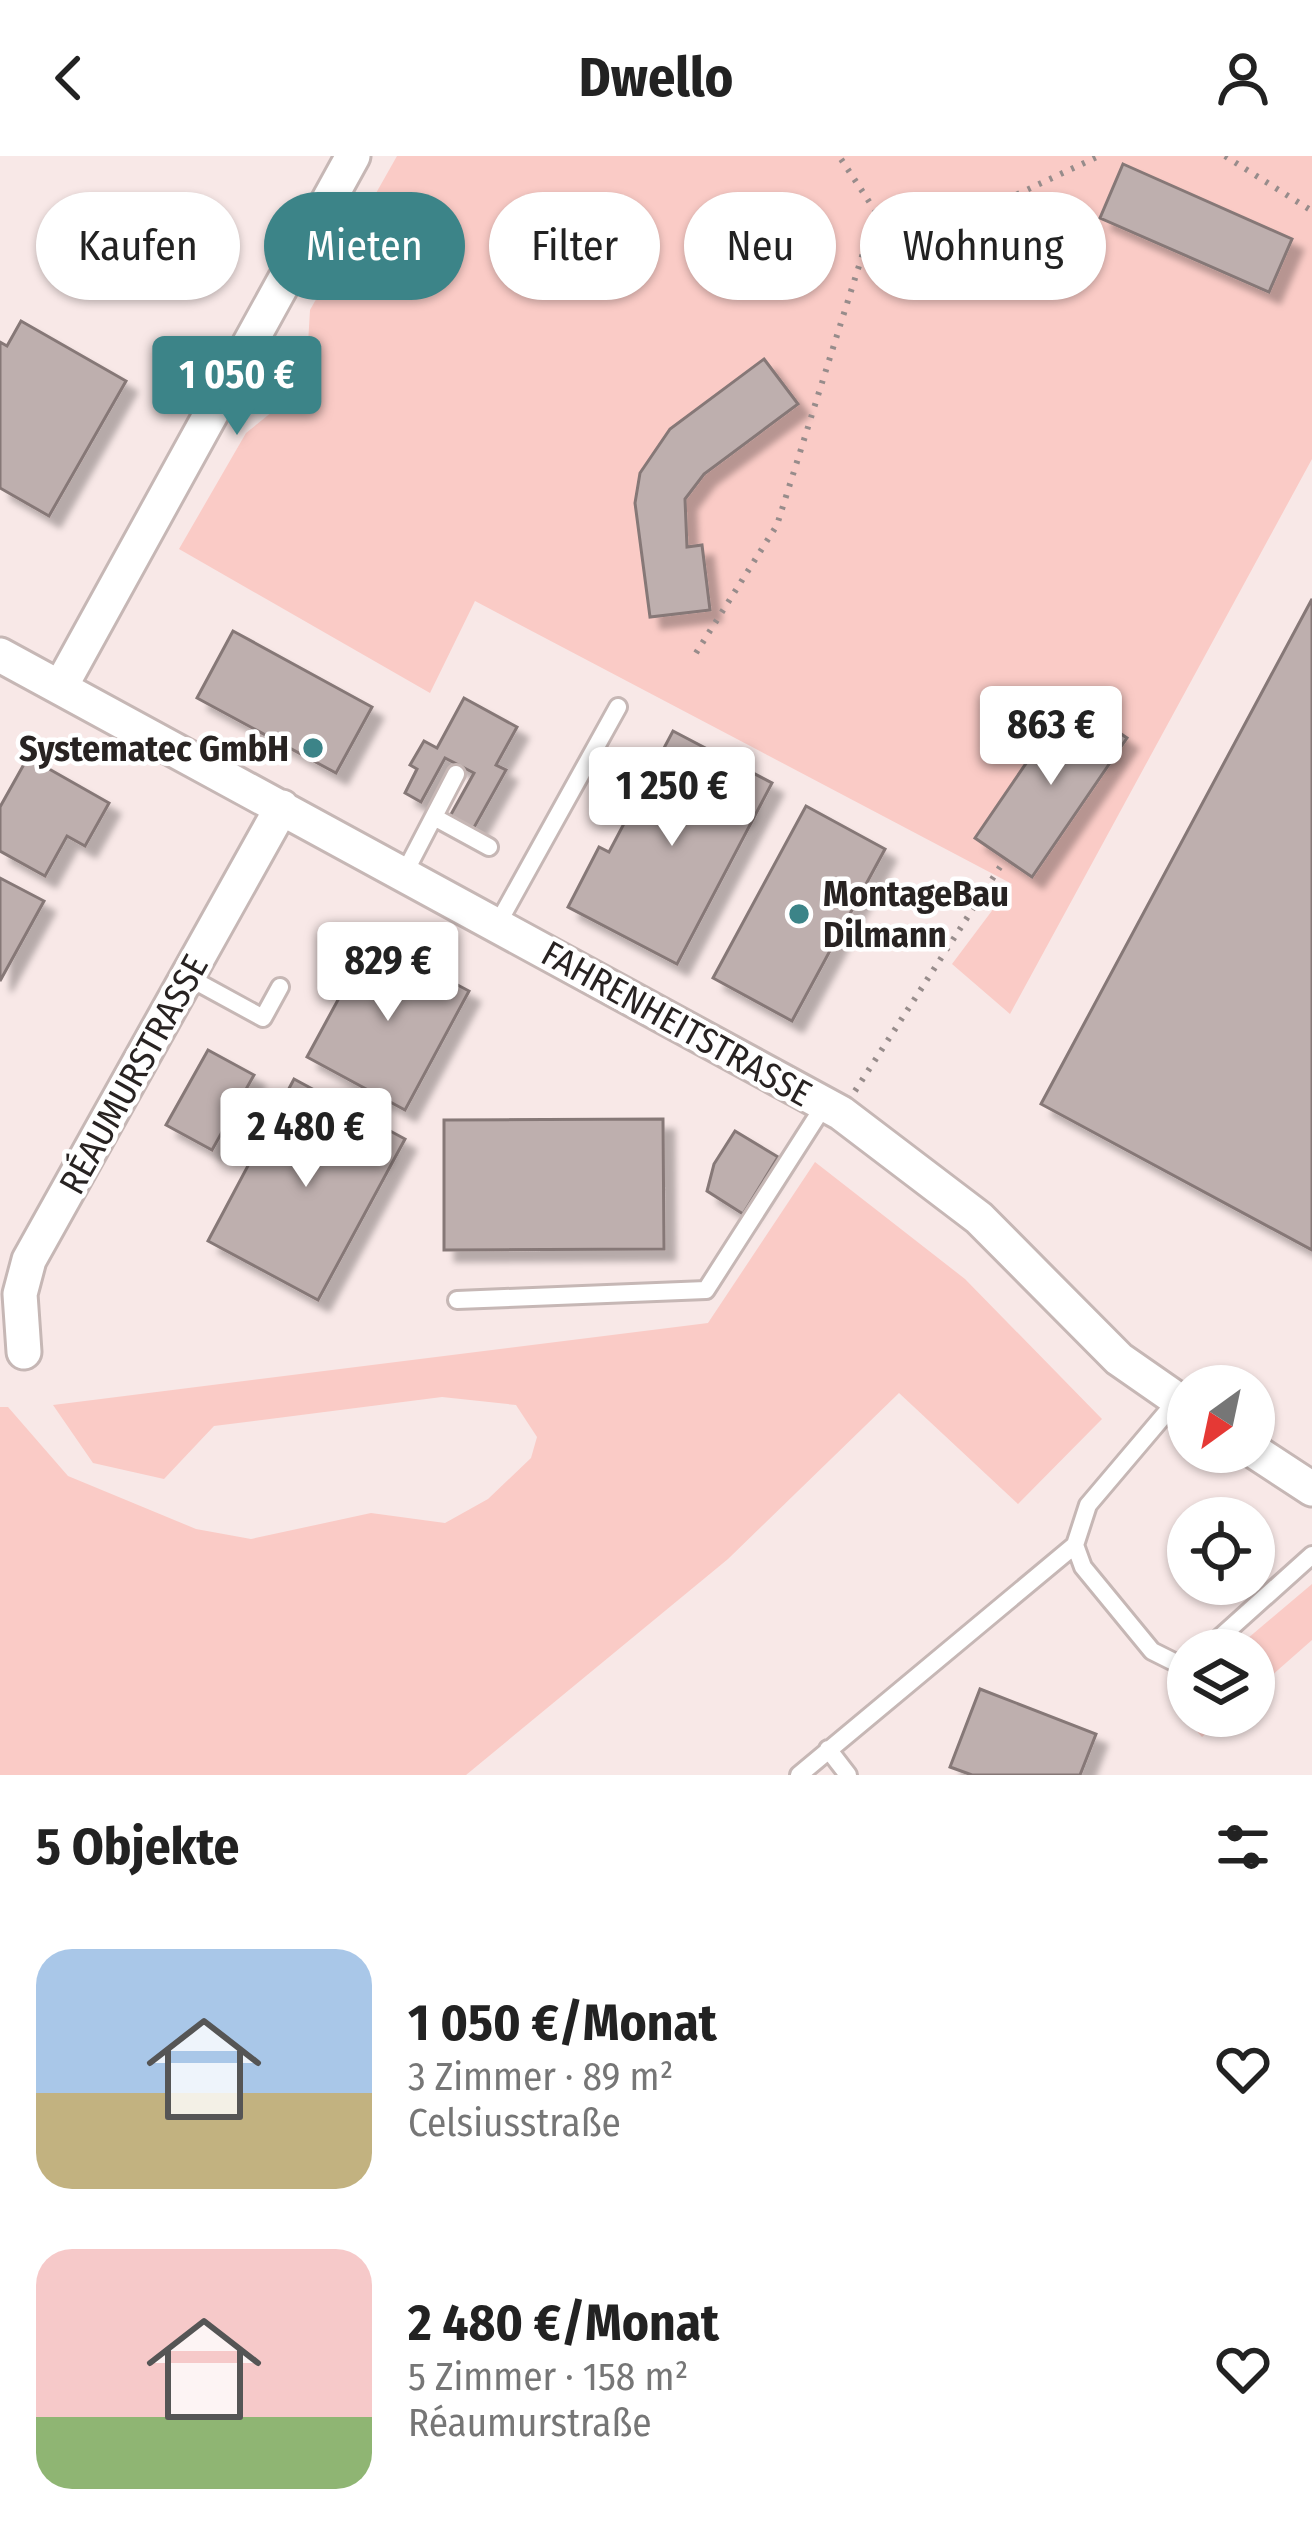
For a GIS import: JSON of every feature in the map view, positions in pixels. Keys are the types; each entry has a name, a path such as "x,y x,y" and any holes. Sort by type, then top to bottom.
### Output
{"street":[{"path":"61,686 353,156"},
{"name":"FAHRENHEITSTRASSE","path":"0,655 833,1109 979,1218 1119,1359 1167,1393"},
{"name":"RÉAUMURSTRASSE","path":"12,1345 29,1260 282,807"},
{"path":"1275,1465 1312,1490"}],"lane":[{"path":"497,925 618,707"},
{"path":"404,874 456,774"},
{"path":"434,817 489,847"},
{"path":"188,977 263,1018 280,987"},
{"path":"457,1300 706,1290 833,1109"},
{"path":"799,1775 1075,1545 1088,1505 1167,1421"},
{"path":"1075,1545 1083,1567 1152,1651 1167,1658"},
{"path":"1229,1629 1312,1555"},
{"path":"828,1749 848,1775"}],"path":[{"path":"839,156 863,192"},
{"path":"1022,192 1100,156"},
{"path":"1225,156 1312,211"},
{"path":"696,653 777,525 860,263"},
{"path":"833,1109 1000,867"}],"shaded area":[{"path":"397,156 1312,156 1312,459 1010,1014 952,964 1012,884 475,601 430,693 179,549 246,433 298,391 307,361 310,310 316,300 465,300 465,192 377,192"},
{"path":"815,1162 965,1279 1102,1419 1018,1504 899,1393 728,1559 466,1775 0,1775 0,1407 8,1407 68,1476 196,1529 251,1539 371,1513 445,1523 488,1499 531,1458 537,1437 516,1405 442,1397 214,1426 164,1479 93,1463 53,1405 708,1323"},
{"path":"1312,1584 1312,1640 1275,1673 1275,1629 1259,1629"}],"building":[{"path":"1123,164 1292,239 1269,292 1106,221 1106,204"},
{"path":"21,321 126,381 49,516 0,488 0,342 7,346"},
{"path":"764,359 798,404 704,474 685,499 687,547 702,545 710,610 650,617 635,503 640,473 670,429"},
{"path":"1312,599 1312,1250 1041,1104"},
{"path":"233,631 372,707 336,773 197,698"},
{"path":"464,698 517,727 496,765 506,770 472,831 449,818 474,773 445,758 421,802 405,793 417,769 410,765 424,741 437,748"},
{"path":"1070,699 1127,738 1032,877 975,838"},
{"path":"673,731 772,783 677,964 568,907 599,847 609,852"},
{"path":"28,757 109,803 85,846 67,836 45,876 0,851 0,807"},
{"name":"MontageBau Dilmann","path":"806,806 885,849 792,1021 713,978"},
{"path":"0,878 44,901 0,981"},
{"path":"371,939 469,991 405,1110 307,1057"},
{"path":"208,1050 254,1075 212,1150 166,1125"},
{"path":"294,1079 405,1139 318,1300 208,1241"},
{"path":"663,1119 664,1249 444,1250 444,1120"},
{"path":"735,1131 778,1157 743,1214 707,1191 714,1164"},
{"path":"980,1689 1096,1734 1080,1775 972,1775 950,1767"}],"place":[{"name":"Systematec GmbH","path":"313,748"},
{"name":"MontageBau Dilmann","path":"799,914"}]}
